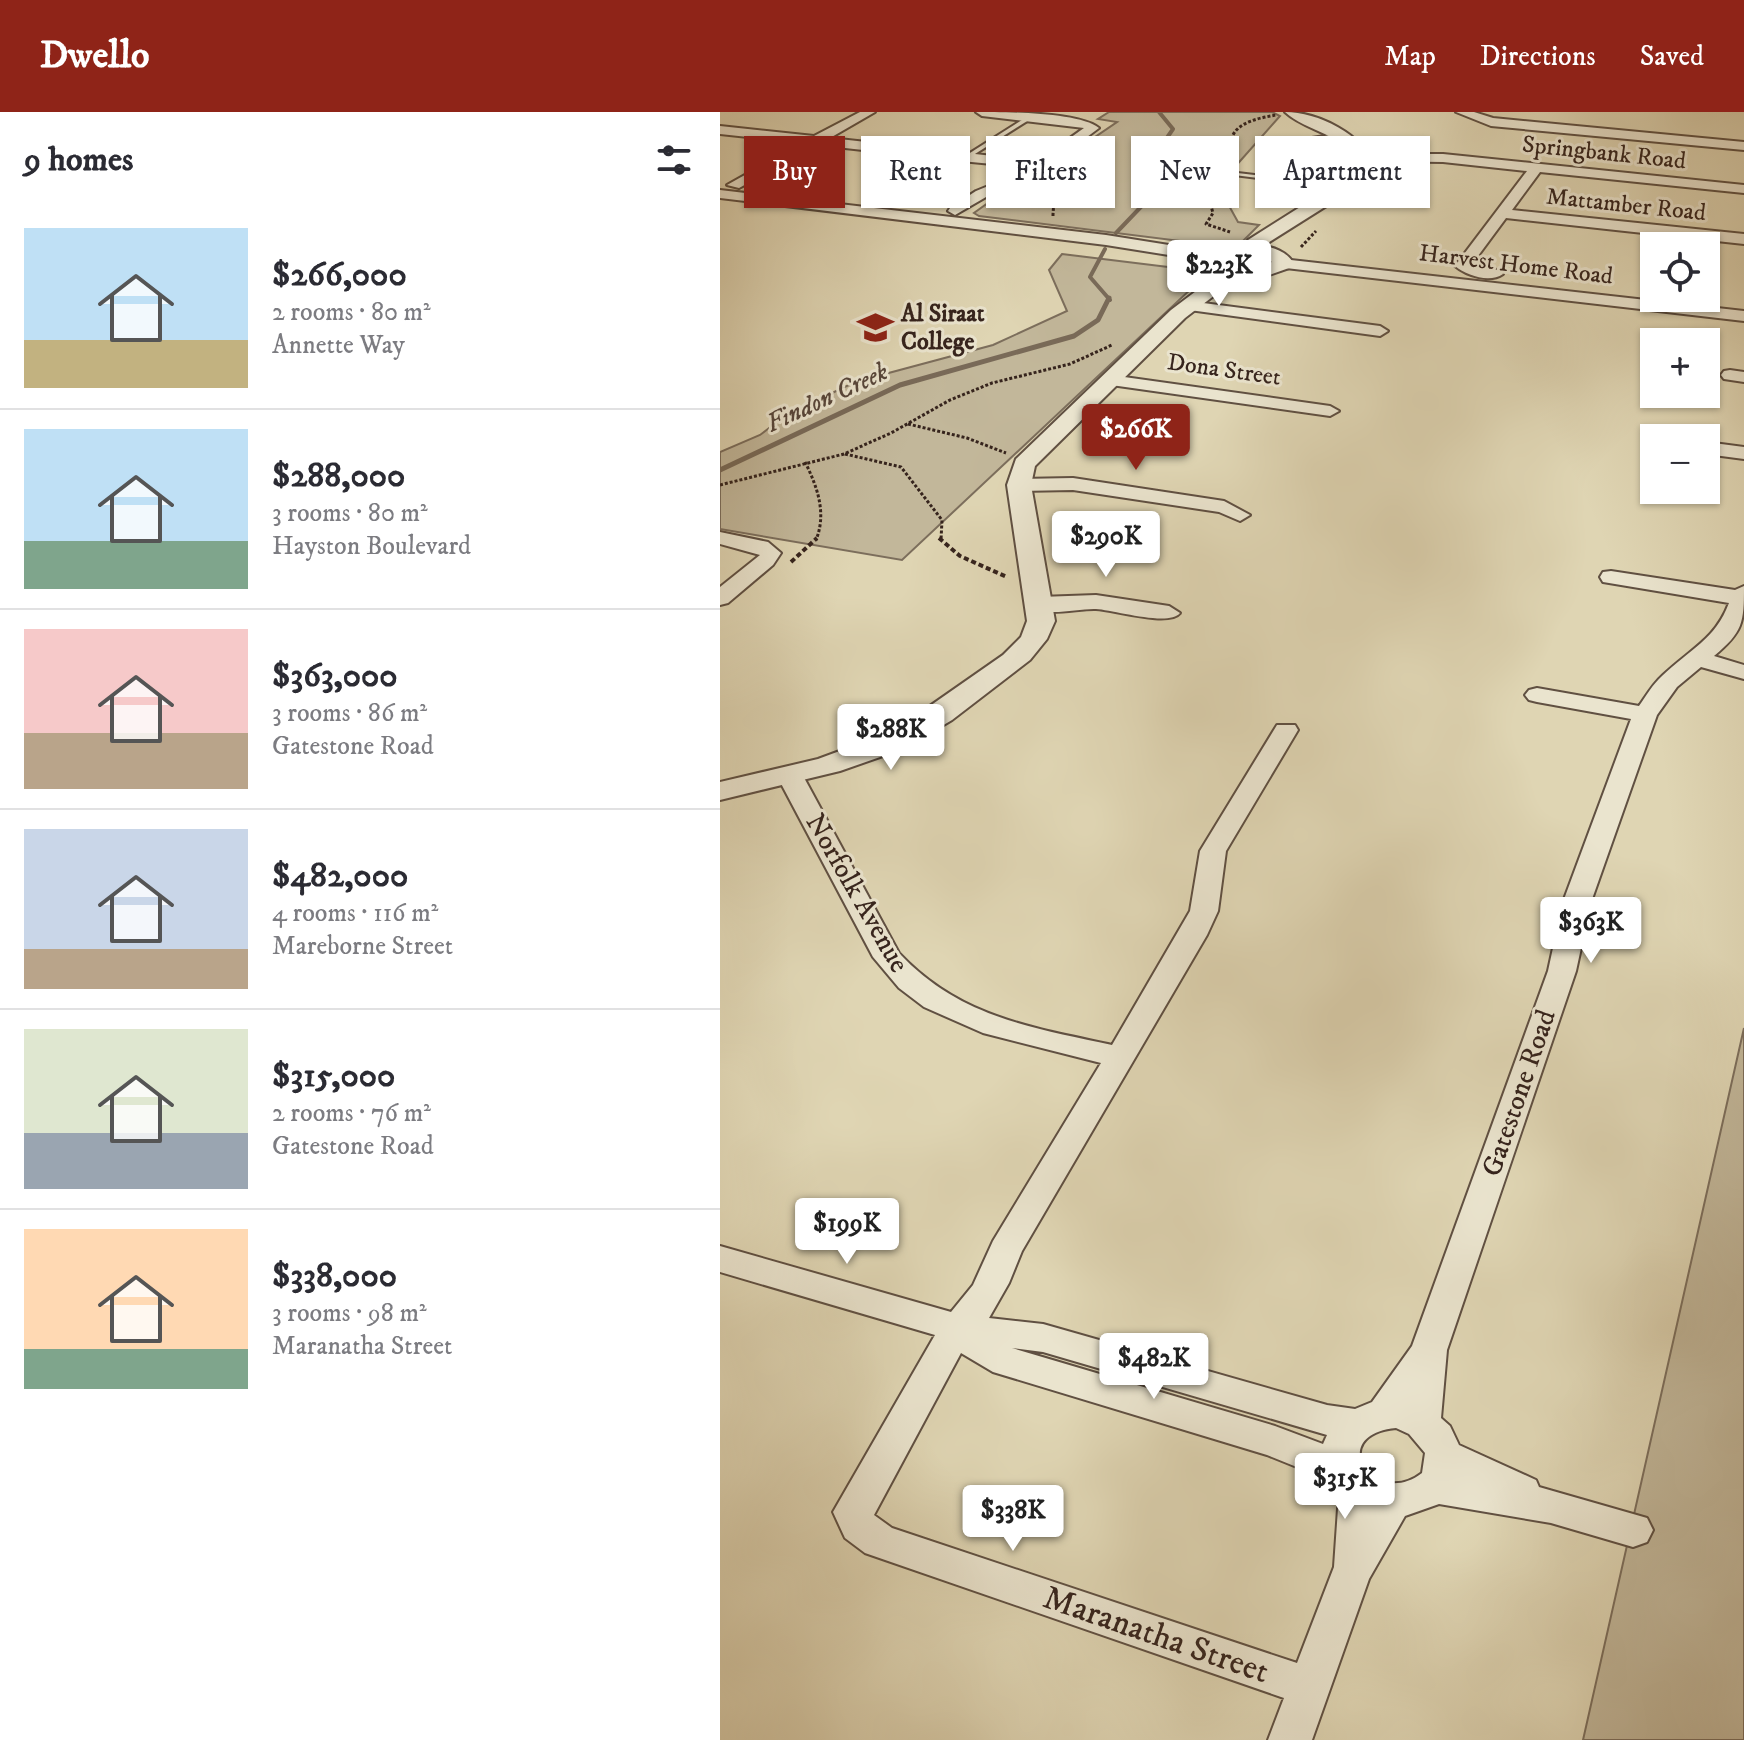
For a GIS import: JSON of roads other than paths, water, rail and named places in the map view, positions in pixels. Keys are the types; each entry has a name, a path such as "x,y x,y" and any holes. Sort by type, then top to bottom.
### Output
{"street":[{"path":"824,136 869,112"},
{"path":"982,112 1029,115 1091,125 1091,130 1082,136"},
{"path":"1293,112 1338,136"},
{"path":"1307,112 1352,136"},
{"name":"Springbank Road","path":"1462,112 1491,122 1744,146"},
{"path":"720,130 772,136"},
{"name":"Springbank Road","path":"1430,157 1744,189"},
{"path":"1463,266 1536,168"},
{"path":"727,184 861,200"},
{"path":"955,211 986,192"},
{"name":"Harvest Home Road","path":"720,194 1106,240 1219,258 1248,247 1397,275 1744,316"},
{"path":"930,208 964,212 970,223"},
{"path":"1248,247 1307,208"},
{"path":"1279,255 1311,215 1323,208"},
{"name":"Mattamber Road","path":"1503,213 1744,239"},
{"name":"Harvest Home Road","path":"1234,271 1264,272 1279,255"},
{"path":"1219,258 1219,265 1234,271"},
{"path":"1397,275 1420,268 1463,266 1481,273 1640,291"},
{"path":"720,791 857,757 891,744 922,726 1017,657 1031,642 1041,621 1019,485 1020,472 1028,459 1188,306 1234,271"},
{"path":"1720,301 1744,304"},
{"path":"1188,306 1380,331"},
{"name":"Dona Street","path":"1110,380 1330,411"},
{"path":"1720,450 1744,453"},
{"path":"1019,485 1073,484 1224,507 1240,515"},
{"path":"720,538 766,548 771,553 766,561 720,598"},
{"path":"1611,577 1743,595"},
{"path":"1037,591 1169,613"},
{"name":"Gatestone Road","path":"1422,1422 1429,1350 1562,971 1577,902 1645,714 1669,682 1699,659 1732,625 1743,595"},
{"path":"1699,659 1744,672"},
{"path":"1537,695 1645,714"},
{"name":"Maranatha Street","path":"1286,730 1220,836 1208,868 1204,911 1193,935 1005,1250 986,1297 977,1311 957,1328 853,1512 859,1526 879,1541 1309,1687"},
{"name":"Norfolk Avenue","path":"789,774 887,957 901,976 937,1004 966,1017 1121,1057"},
{"path":"720,1259 957,1328 1043,1338 1327,1420 1370,1419 1398,1413 1422,1422 1434,1431 1440,1472 1422,1495 1365,1486 1275,1442 1006,1362 983,1350 957,1328"},
{"name":"Gatestone Road","path":"1370,1419 1429,1350"},
{"path":"1290,1740 1351,1573 1365,1486 1341,1445 1370,1419"},
{"path":"1440,1472 1633,1530"}],"lane":[{"path":"970,152 1029,115"}],"waterway":[{"name":"Findon Creek","path":"1116,233 1178,168 1177,158 1164,142 1173,129 1159,112"},
{"name":"Findon Creek","path":"1105,249 1090,277 1109,299"},
{"name":"Findon Creek","path":"720,470 900,385 1074,336 1098,320 1109,299"}],"place":[{"name":"Al Siraat College","path":"875,328"}]}
